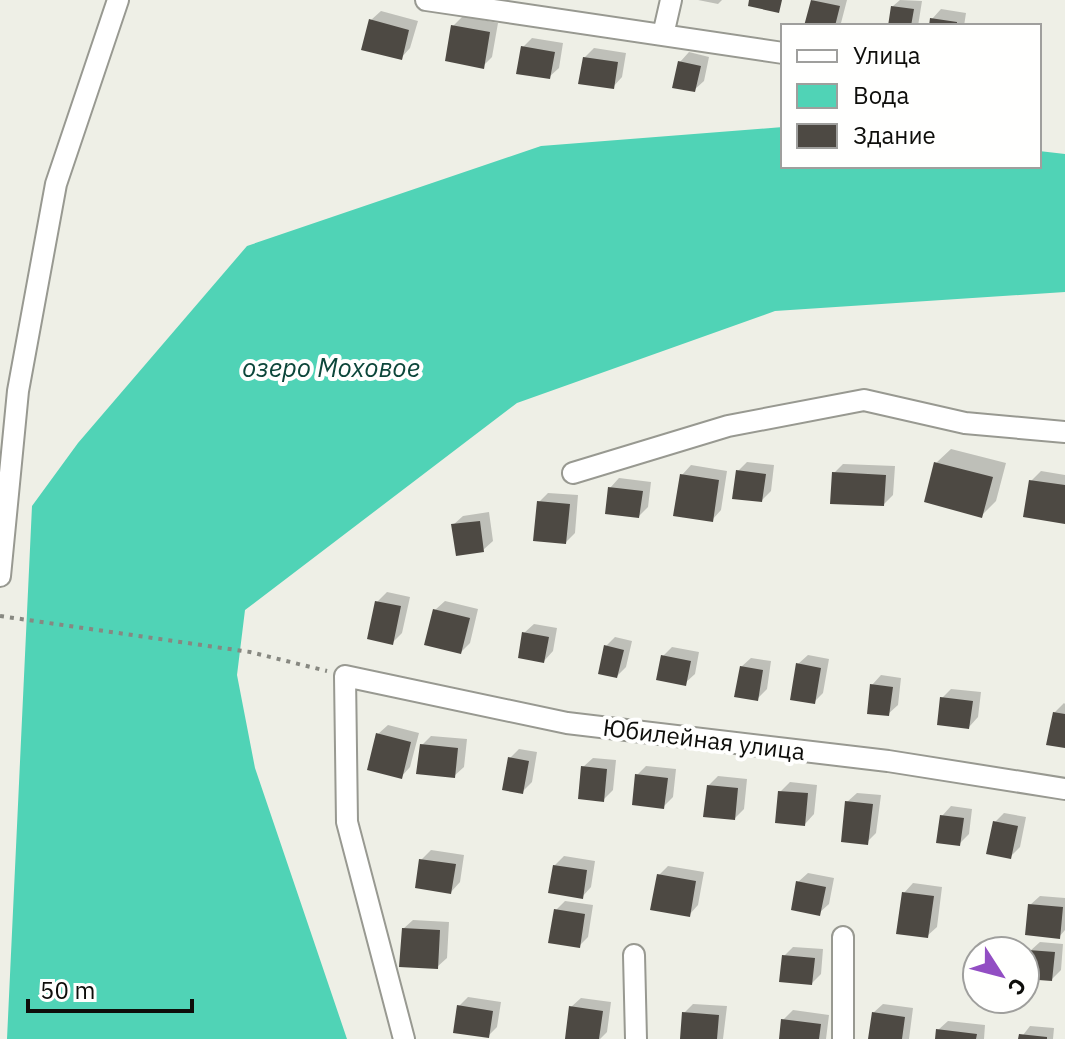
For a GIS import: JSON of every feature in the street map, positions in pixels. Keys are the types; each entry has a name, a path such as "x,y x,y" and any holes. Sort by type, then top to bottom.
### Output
{"street":[{"path":"0,576 18,391 56,184 118,0"},
{"path":"426,0 781,53"},
{"path":"663,35 671,0"},
{"path":"573,473 728,426 864,400 965,423 1065,432"},
{"path":"345,676 347,822 404,1039"},
{"name":"Юбилейная улица","path":"345,676 567,723 888,761 1065,789"},
{"path":"843,937 843,1039"},
{"path":"634,955 636,1039"}],"path":[{"path":"0,616 250,652 345,676"}],"water":[{"name":"озеро Моховое","path":"781,127 781,168 1041,168 1041,151 1065,154 1065,292 775,311 517,403 245,610 237,675 255,768 347,1039 7,1039 32,506 78,443 247,246 541,146"}],"building":[{"path":"749,0 782,0 779,13 748,6"},
{"path":"811,0 840,6 836,24 805,24"},
{"path":"891,6 914,9 911,24 888,24"},
{"path":"930,18 957,22 957,24 929,24"},
{"path":"369,19 409,30 402,60 361,50"},
{"path":"451,25 490,32 484,69 445,61"},
{"path":"521,46 555,52 550,79 516,74"},
{"path":"583,57 618,62 614,89 578,84"},
{"path":"678,61 701,66 695,92 672,88"},
{"path":"934,462 993,477 982,518 924,502"},
{"path":"736,470 766,474 762,502 732,499"},
{"path":"832,472 886,475 884,506 830,504"},
{"path":"680,474 719,480 713,522 673,516"},
{"path":"1029,480 1065,485 1065,524 1023,517"},
{"path":"608,487 643,491 639,518 605,514"},
{"path":"537,501 570,504 566,544 533,541"},
{"path":"480,521 484,552 456,556 451,524"},
{"path":"375,601 401,606 393,645 367,639"},
{"path":"433,609 470,618 461,654 424,645"},
{"path":"522,632 549,637 544,663 518,658"},
{"path":"604,645 624,650 617,678 598,674"},
{"path":"661,655 691,661 686,686 656,680"},
{"path":"796,663 821,668 815,704 790,700"},
{"path":"740,666 763,670 758,701 734,697"},
{"path":"870,684 893,687 889,716 867,714"},
{"path":"940,697 973,701 969,729 937,725"},
{"path":"1053,712 1065,714 1065,748 1046,745"},
{"path":"376,733 411,742 402,779 367,770"},
{"path":"420,744 458,748 455,778 416,774"},
{"path":"508,757 529,761 523,794 502,790"},
{"path":"581,766 607,769 604,802 578,799"},
{"path":"635,774 668,778 664,809 632,805"},
{"path":"707,785 738,788 735,820 703,817"},
{"path":"778,791 808,793 805,826 775,823"},
{"path":"845,801 873,804 868,845 841,842"},
{"path":"940,815 964,818 960,846 936,843"},
{"path":"993,821 1018,826 1011,859 986,854"},
{"path":"419,859 456,864 451,894 415,888"},
{"path":"553,865 587,870 583,899 548,893"},
{"path":"657,874 696,881 690,917 650,910"},
{"path":"796,881 826,887 820,916 791,910"},
{"path":"902,892 934,896 928,938 896,934"},
{"path":"1028,904 1063,907 1060,939 1025,935"},
{"path":"554,909 585,914 580,948 548,943"},
{"path":"402,928 440,930 438,969 399,967"},
{"path":"1041,951 1055,952 1052,981 1041,980"},
{"path":"782,955 815,958 812,985 779,982"},
{"path":"457,1005 493,1011 489,1038 453,1033"},
{"path":"569,1006 603,1011 599,1039 565,1039"},
{"path":"682,1012 719,1015 717,1039 680,1039"},
{"path":"872,1012 905,1017 902,1039 868,1039"},
{"path":"781,1019 821,1024 819,1039 779,1039"},
{"path":"936,1029 977,1034 976,1039 935,1039"},
{"path":"1019,1034 1047,1037 1047,1039 1018,1039"}]}
